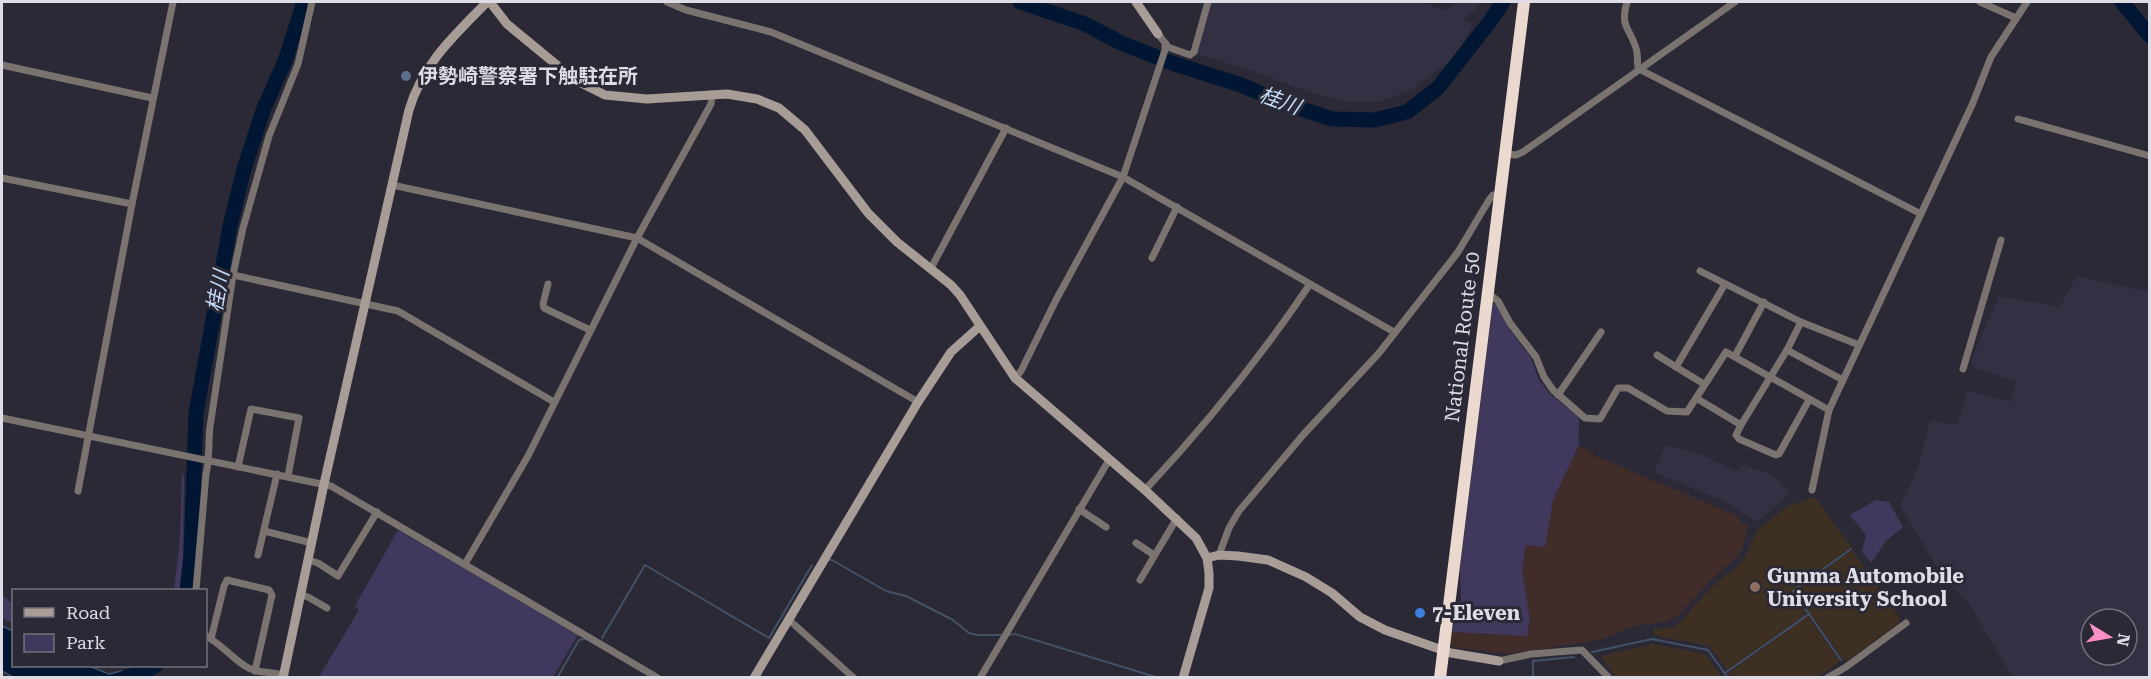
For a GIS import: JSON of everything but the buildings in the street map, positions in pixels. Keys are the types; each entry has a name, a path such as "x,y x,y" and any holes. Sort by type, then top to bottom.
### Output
{"highway":[{"name":"National Route 50","path":"1440,678 1524,2"}],"street":[{"path":"78,491 172,2"},
{"path":"196,589 210,428 233,275 258,171 269,136 298,64 312,2"},
{"path":"283,676 409,110 421,78 434,57 488,2 507,24 566,73 605,95 647,99 712,94 735,95 769,103 788,114 805,130 868,213 897,242 931,268 960,295 1015,378 1145,490 1196,538 1207,558 1209,588 1184,678"},
{"path":"667,2 686,10 771,32 1123,177 1394,332"},
{"path":"1015,378 1021,371 1056,300 1123,177 1160,66 1165,48 1136,2"},
{"path":"1165,48 1190,55 1194,52 1208,2"},
{"path":"1627,2 1623,17 1627,31 1637,49 1638,67 1641,70 1922,214"},
{"path":"1505,154 1516,155 1523,152 1735,2"},
{"path":"1980,2 2016,18"},
{"path":"1812,490 1829,410 1922,214 1972,105 1991,57 2026,2"},
{"path":"2,64 152,98"},
{"path":"465,564 521,468 637,238 711,104 712,94"},
{"path":"2018,119 2150,156"},
{"path":"931,268 1006,129"},
{"path":"2,178 132,204"},
{"path":"392,184 637,238 918,402"},
{"path":"1219,555 1229,528 1239,511 1303,435 1379,353 1458,252 1489,200 1493,195 1500,195"},
{"path":"1152,258 1177,207"},
{"path":"1963,369 2001,240"},
{"path":"1700,272 1801,321 1859,345"},
{"path":"233,275 401,312 554,402"},
{"path":"548,284 544,308 590,330"},
{"path":"1145,490 1190,442 1219,406 1310,284"},
{"path":"1676,367 1725,284"},
{"path":"1488,293 1498,301 1510,323 1536,357 1548,383 1558,395 1585,418 1600,419 1618,388 1628,388 1666,411 1687,412 1723,353 1729,352 1829,410"},
{"path":"1735,356 1764,302"},
{"path":"1801,321 1787,350 1741,425 1736,435 1738,439 1776,455 1779,454 1809,400"},
{"path":"754,678 918,402 951,352 980,326"},
{"path":"1558,395 1601,332"},
{"path":"1787,350 1843,380"},
{"path":"1657,355 1704,384"},
{"path":"1696,398 1741,425"},
{"path":"238,467 251,409 270,412 299,418 288,476"},
{"path":"2,418 334,487 658,678"},
{"path":"980,678 1109,460"},
{"path":"258,555 276,474"},
{"path":"1079,509 1106,527"},
{"path":"308,560 318,563 339,576 377,512"},
{"path":"1140,580 1177,519"},
{"path":"264,531 312,543"},
{"path":"1136,543 1154,555"},
{"path":"1207,558 1219,555 1268,560 1317,583 1360,617 1376,626 1451,653 1499,661 1531,654 1582,650 1609,678"},
{"path":"255,671 272,595 269,590 227,580 208,638 255,671 293,678"},
{"path":"301,595 327,608"},
{"path":"788,619 854,678"},
{"path":"1827,678 1846,667 1906,623"}],"shaded area":[{"path":"1210,2 1421,2 1447,11 1457,2 1482,2 1464,20 1473,24 1461,48 1450,61 1412,89 1382,101 1363,102 1342,101 1307,91 1197,54"},
{"path":"2076,276 2149,292 2149,677 2016,677 2010,673 1968,602 1942,576 1902,509 1901,504 1918,469 1930,421 1954,425 1958,422 1967,391 2011,402 2016,381 1972,367 1971,360 1999,296 2060,307"},
{"path":"1579,445 1596,456 1735,515 1748,528 1742,549 1736,558 1713,578 1680,614 1667,622 1634,626 1600,640 1508,654 1452,647 1449,644 1452,632 1527,635 1530,619 1522,571 1526,545 1545,546 1553,500"},
{"path":"1666,445 1699,454 1737,471 1742,465 1773,475 1790,493 1757,522 1726,502 1654,472"},
{"name":"Gunma Automobile University School","path":"1811,497 1817,499 1851,547 1791,592 1798,600 1800,598 1795,591 1852,550 1900,618 1898,624 1845,662 1802,602 1800,604 1807,613 1800,619 1808,616 1840,661 1817,678 1732,677 1728,673 1799,622 1798,620 1727,670 1709,646 1654,635 1653,629 1674,627 1680,623 1710,588 1738,566 1744,559 1757,531 1789,505"},
{"path":"1653,644 1705,654 1722,677 1613,677 1614,675 1601,656"}],"green space":[{"path":"1493,304 1496,304 1512,333 1531,358 1539,380 1550,394 1579,420 1579,445 1553,500 1545,547 1526,545 1522,571 1530,619 1527,636 1452,632 1461,599 1460,569"},
{"path":"182,471 184,477 183,563 181,589 174,589 180,537"},
{"path":"1876,500 1889,502 1903,527 1886,541 1871,563 1862,551 1866,535 1850,515"},
{"path":"398,530 578,635 553,677 319,677 359,610 355,606"},
{"path":"2,594 12,604 12,623 2,618"}],"water":[{"path":"2,626 12,631 12,667 92,667 109,674 122,671 124,677 13,677 2,671"}],"waterway":[{"name":"桂川","path":"187,589 191,556 196,413 230,226 244,169 264,108 285,61 304,2"},
{"name":"桂川","path":"1020,2 1085,24 1121,43 1172,63 1241,85 1286,104 1332,119 1374,120 1407,112 1438,88 1503,2"},
{"name":"桂川","path":"2122,2 2150,36"},
{"path":"1809,614 1793,591 1851,549"},
{"path":"829,560 886,591 906,596 953,620 969,633 1003,635"},
{"path":"602,638 645,565 769,638 812,565"},
{"path":"1725,673 1809,614 1841,660"},
{"path":"1009,635 1015,634 1159,678"},
{"path":"557,678 579,640 585,639"},
{"path":"1592,652 1652,639 1708,650 1728,678"},
{"path":"1533,678 1533,661 1574,657"},
{"name":"桂川","path":"124,678 153,667"}],"place":[{"name":"伊勢崎警察署下触駐在所","path":"406,76"},
{"name":"Gunma Automobile University School","path":"1755,587"},
{"name":"7-Eleven","path":"1420,613"}]}
